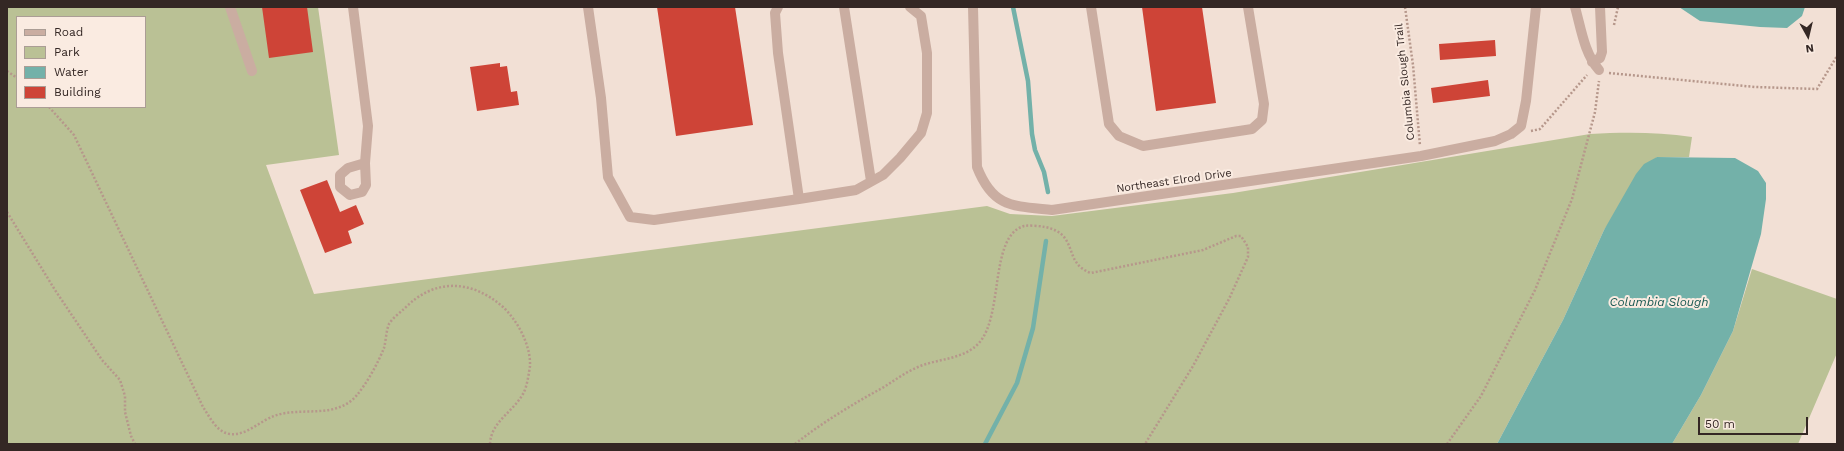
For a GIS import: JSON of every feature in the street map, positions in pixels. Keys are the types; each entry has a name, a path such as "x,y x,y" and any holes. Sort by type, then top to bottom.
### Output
{"street":[{"path":"230,7 252,71"},
{"path":"353,7 368,126 365,163"},
{"path":"588,7 600,98 608,177 630,217 654,220 856,190 883,174 900,158 921,133 927,113 927,53 921,16 910,7"},
{"path":"778,7 775,13 778,53 799,199"},
{"path":"844,7 871,181"},
{"name":"Northeast Elrod Drive","path":"973,7 977,167 988,190 998,199 1006,203 1052,210 1421,156 1495,141 1511,134 1521,126 1526,102 1536,7"},
{"path":"1091,7 1109,124 1119,136 1143,146 1252,129 1262,120 1264,104 1248,7"},
{"path":"1575,7 1587,49 1596,66"},
{"path":"1596,66 1602,52 1600,7"}],"path":[{"name":"Columbia Slough Trail","path":"1405,7 1413,65 1421,156"},
{"path":"1596,66 1612,74 1755,87 1817,89 1837,56"},
{"path":"1540,129 1596,66"},
{"path":"1447,444 1481,396 1535,290 1572,199 1595,112 1599,84 1596,66"},
{"path":"7,71 16,77"},
{"path":"50,108 74,135 203,407 218,429 229,434 238,434 274,416 295,412 324,411 345,406 356,396 368,378 384,348 389,324 412,300 427,291 450,285 471,287 490,296 510,314 527,343 530,365 524,392 509,412 495,426 490,444"},
{"path":"7,212 55,290 102,360 120,380 125,396 125,412 131,436 136,444"},
{"path":"795,444 840,412 918,367 971,351 980,341 987,328 995,305 1002,254 1012,232 1025,226 1053,229 1064,236 1075,263 1081,270 1090,273 1203,250 1236,236 1241,236 1248,247 1248,257 1229,300 1193,366 1145,444"}],"green space":[{"path":"7,7 318,7 339,155 266,165 314,294 987,206 1010,214 1052,216 1233,193 1590,134 1641,133 1692,137 1689,157 1657,157 1604,230 1563,320 1497,444 7,444"},
{"path":"1752,269 1837,299 1837,353 1798,444 1672,444 1701,395 1733,331"}],"water":[{"path":"1679,7 1805,7 1802,16 1787,28 1700,21"},
{"name":"Columbia Slough","path":"1657,157 1735,158 1758,171 1766,183 1766,199 1761,234 1733,331 1701,395 1672,444 1497,444 1563,320 1604,230 1636,174 1644,164"}],"building":[{"path":"262,7 307,7 313,52 269,58"},
{"path":"657,7 735,7 753,125 676,136"},
{"path":"1142,7 1202,7 1216,103 1156,111"},
{"path":"1495,40 1496,56 1440,60 1439,44"},
{"path":"500,63 500,67 507,66 511,92 517,91 519,105 477,111 470,67"},
{"path":"1488,80 1490,96 1433,103 1431,88"},
{"path":"327,180 340,212 356,205 364,224 348,231 352,243 325,253 300,190"}],"waterway":[{"path":"1013,7 1028,81 1032,134 1035,150 1044,172 1048,192"},
{"path":"985,444 1017,383 1033,328 1046,241"}]}
